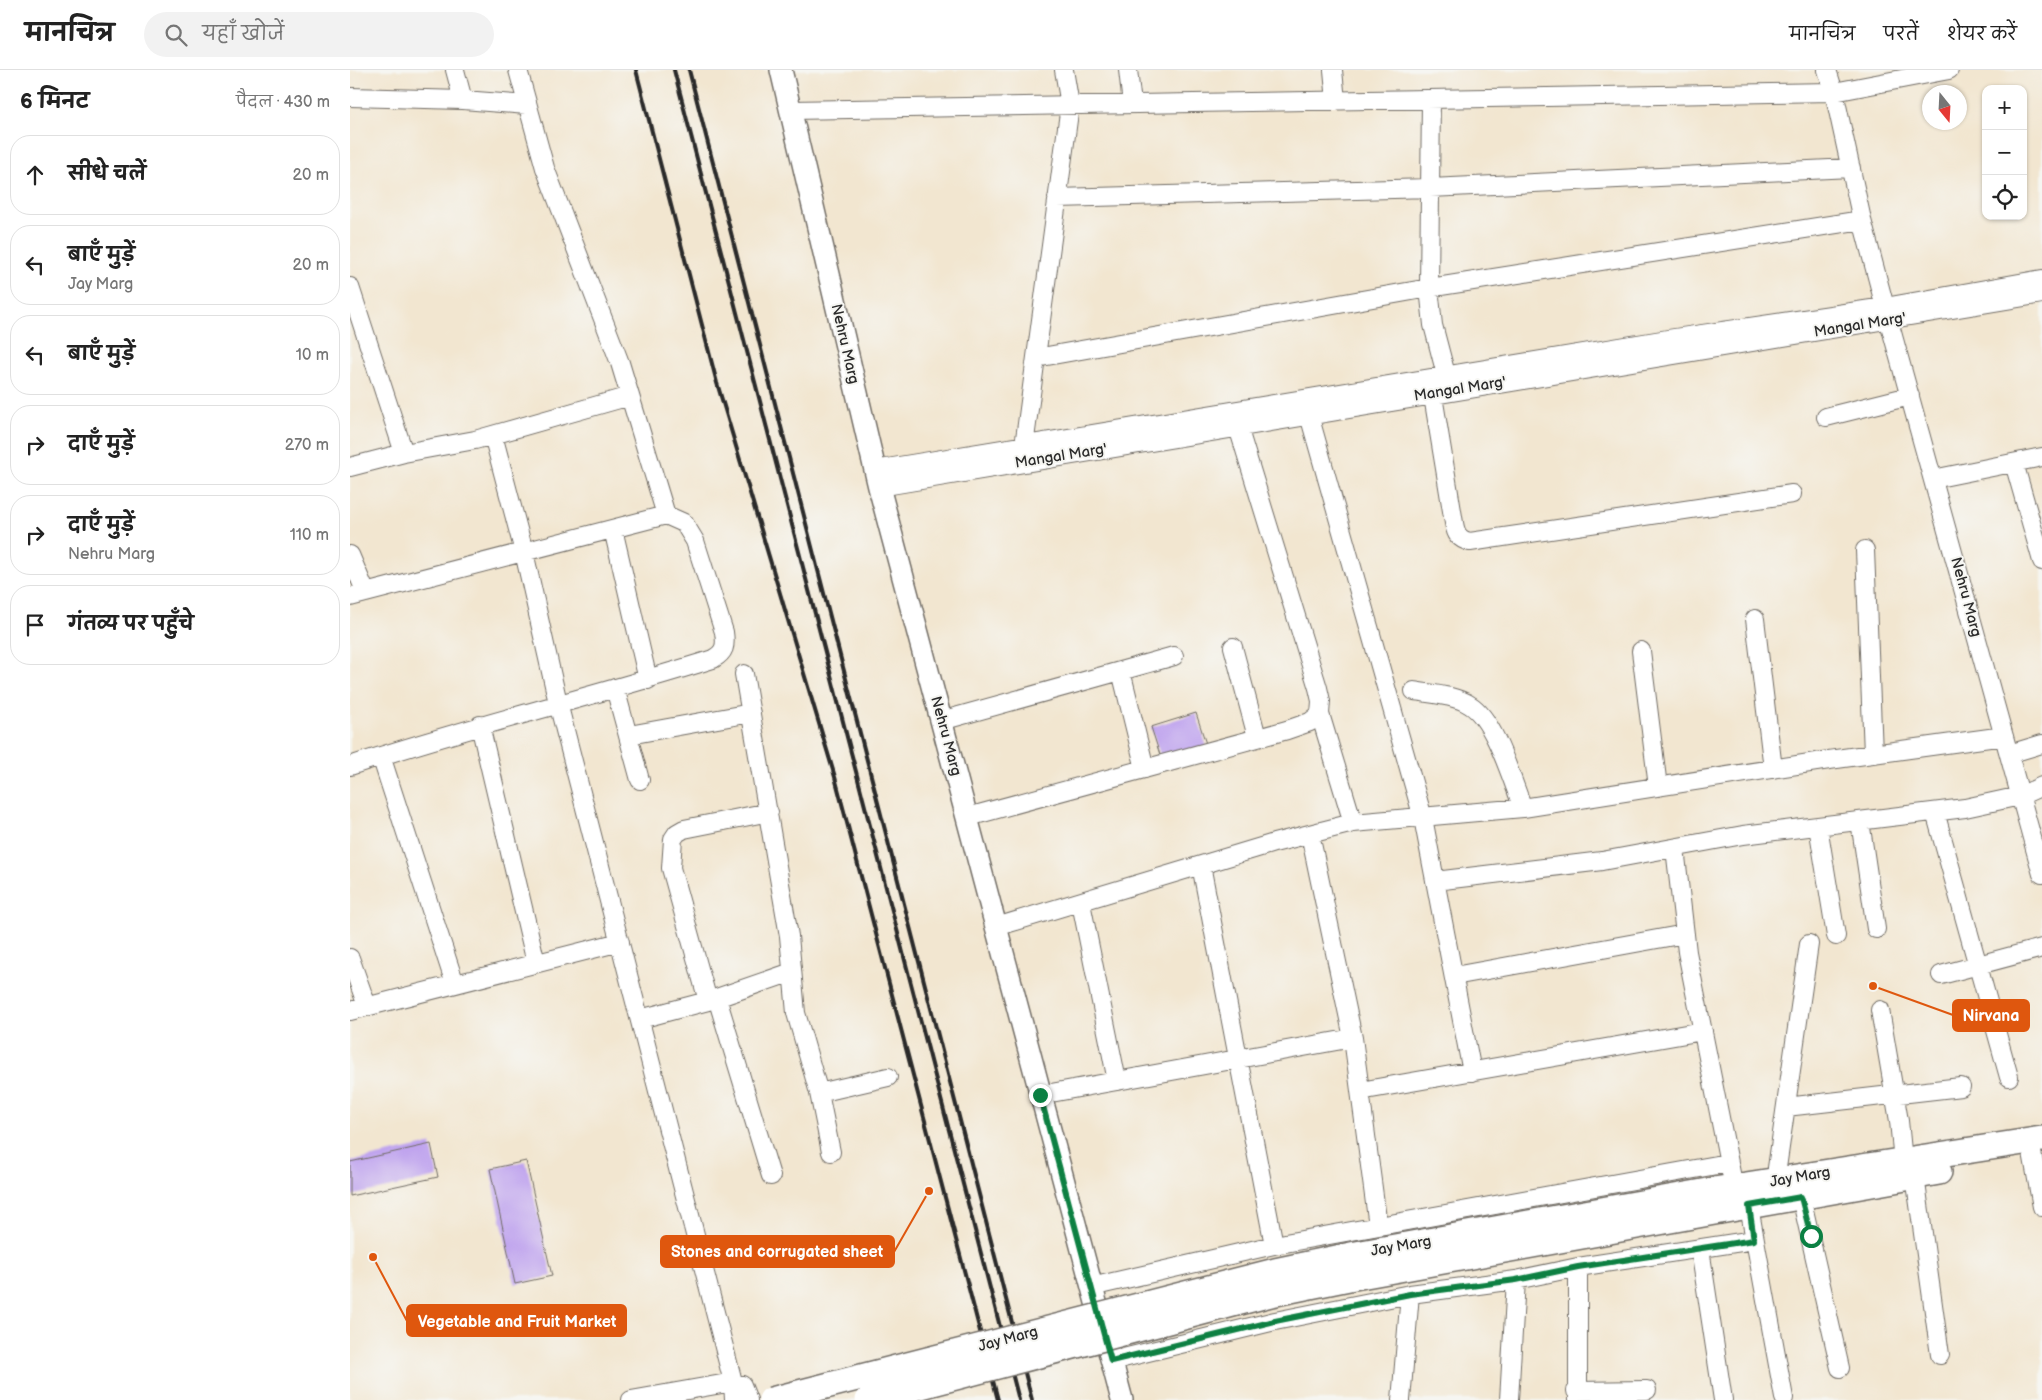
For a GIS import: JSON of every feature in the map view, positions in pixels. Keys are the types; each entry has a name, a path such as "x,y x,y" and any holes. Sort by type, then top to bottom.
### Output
{"main road":[{"name":"Jay Marg","path":"868,1400 1271,1294 1723,1196 1778,1181 1909,1168 2037,1147"},
{"name":"Jay Marg","path":"771,1400 1275,1272 1356,1254 1723,1196 1749,1206 1801,1197 1909,1168"}],"street":[{"path":"455,70 462,100"},
{"path":"518,70 545,168 620,363 666,515"},
{"name":"Nehru Marg","path":"781,70 877,478 1122,1400"},
{"path":"1024,446 1070,105 1064,70"},
{"path":"1128,70 1132,104"},
{"path":"1333,70 1336,101"},
{"name":"Nehru Marg","path":"1827,70 1834,92 1862,220 1887,314 2042,874"},
{"path":"790,110 1834,92 1949,70"},
{"path":"350,98 462,100 527,104"},
{"path":"1430,99 1429,288 1456,534 1470,542 1792,494"},
{"path":"1057,198 1430,188 1851,168"},
{"path":"1036,358 1429,288 1862,220"},
{"path":"1887,314 2042,279"},
{"path":"350,287 404,453"},
{"name":"Mangal Marg'","path":"877,478 1238,427 1309,415 1440,384 1887,314 2042,294"},
{"path":"877,478 1024,446 1440,384"},
{"path":"350,467 404,453 493,435 630,396"},
{"path":"1826,416 1910,396"},
{"path":"1309,415 1422,818 1472,1072"},
{"path":"1238,427 1318,688 1321,701 1320,714 1353,823"},
{"path":"493,435 524,552 558,703 734,1391"},
{"path":"1933,479 2042,457"},
{"path":"2014,463 2042,561"},
{"path":"350,555 358,595 666,515 684,522 695,541 724,632 725,644 723,653 713,659 648,680 480,725 350,766"},
{"path":"612,529 648,680"},
{"path":"1865,550 1873,754"},
{"path":"1755,619 1773,769"},
{"path":"1233,647 1257,737"},
{"path":"1641,651 1658,787"},
{"path":"941,722 1174,656"},
{"path":"1121,671 1145,769"},
{"path":"744,674 789,936 796,1012 819,1093 831,1152"},
{"path":"616,688 640,780"},
{"path":"1414,691 1458,700 1476,710 1494,738 1522,808"},
{"path":"629,735 751,713"},
{"path":"968,817 1310,722 1320,714"},
{"path":"480,725 536,963"},
{"path":"996,927 1081,903 1201,865 1353,823 1522,808 1873,754 2004,736"},
{"path":"2009,754 2042,744"},
{"path":"382,756 455,984"},
{"path":"1435,881 1602,861 1743,835 1964,808 2020,796 2042,786"},
{"path":"769,812 684,829 677,833 673,839 670,852 671,868 771,1176"},
{"path":"1935,812 2008,1077"},
{"path":"1860,821 1876,930"},
{"path":"1818,826 1836,936"},
{"path":"1310,834 1352,1038 1378,1226"},
{"path":"1675,848 1684,934 1728,1163 1723,1196"},
{"path":"1201,865 1274,1245"},
{"path":"1081,903 1118,1081"},
{"path":"1454,976 1684,934"},
{"path":"350,958 358,1008 620,942"},
{"path":"1778,1181 1777,1168 1809,944"},
{"path":"1941,975 2042,948"},
{"path":"640,1019 712,999 792,972"},
{"path":"1880,1010 1940,1355"},
{"path":"1360,1091 1703,1031"},
{"path":"1040,1095 1352,1038"},
{"path":"819,1093 888,1077"},
{"path":"1786,1107 1961,1087"},
{"path":"2037,1147 2042,1207"},
{"path":"1091,1287 1274,1245 1728,1163"},
{"path":"1801,1197 1840,1368"},
{"path":"1749,1206 1784,1398"},
{"path":"1111,1361 1275,1321 1410,1294 1516,1280 1578,1267 1754,1240"},
{"path":"1700,1249 1723,1400"},
{"path":"1578,1267 1577,1396 1647,1390"},
{"path":"1510,1400 1516,1280"},
{"path":"1401,1400 1410,1294"},
{"path":"631,1400 734,1391 742,1386 748,1400"}],"building":[{"path":"1196,713 1207,747 1162,761 1151,727"},
{"path":"431,1144 438,1177 350,1196 350,1162"},
{"path":"526,1161 552,1276 515,1284 490,1169"}],"railway":[{"path":"636,70 717,383 835,777 998,1400"},
{"path":"674,70 1019,1400"},
{"path":"689,70 1032,1400"}],"place":[{"name":"Nirvana","path":"1873,986"},
{"name":"Stones and corrugated sheet","path":"929,1191"},
{"name":"Vegetable and Fruit Market","path":"373,1257"}],"route":[{"path":"1040,1095 1111,1361 1275,1321 1410,1294 1516,1280 1578,1267 1754,1240 1749,1206 1801,1197 1811,1236"}]}
